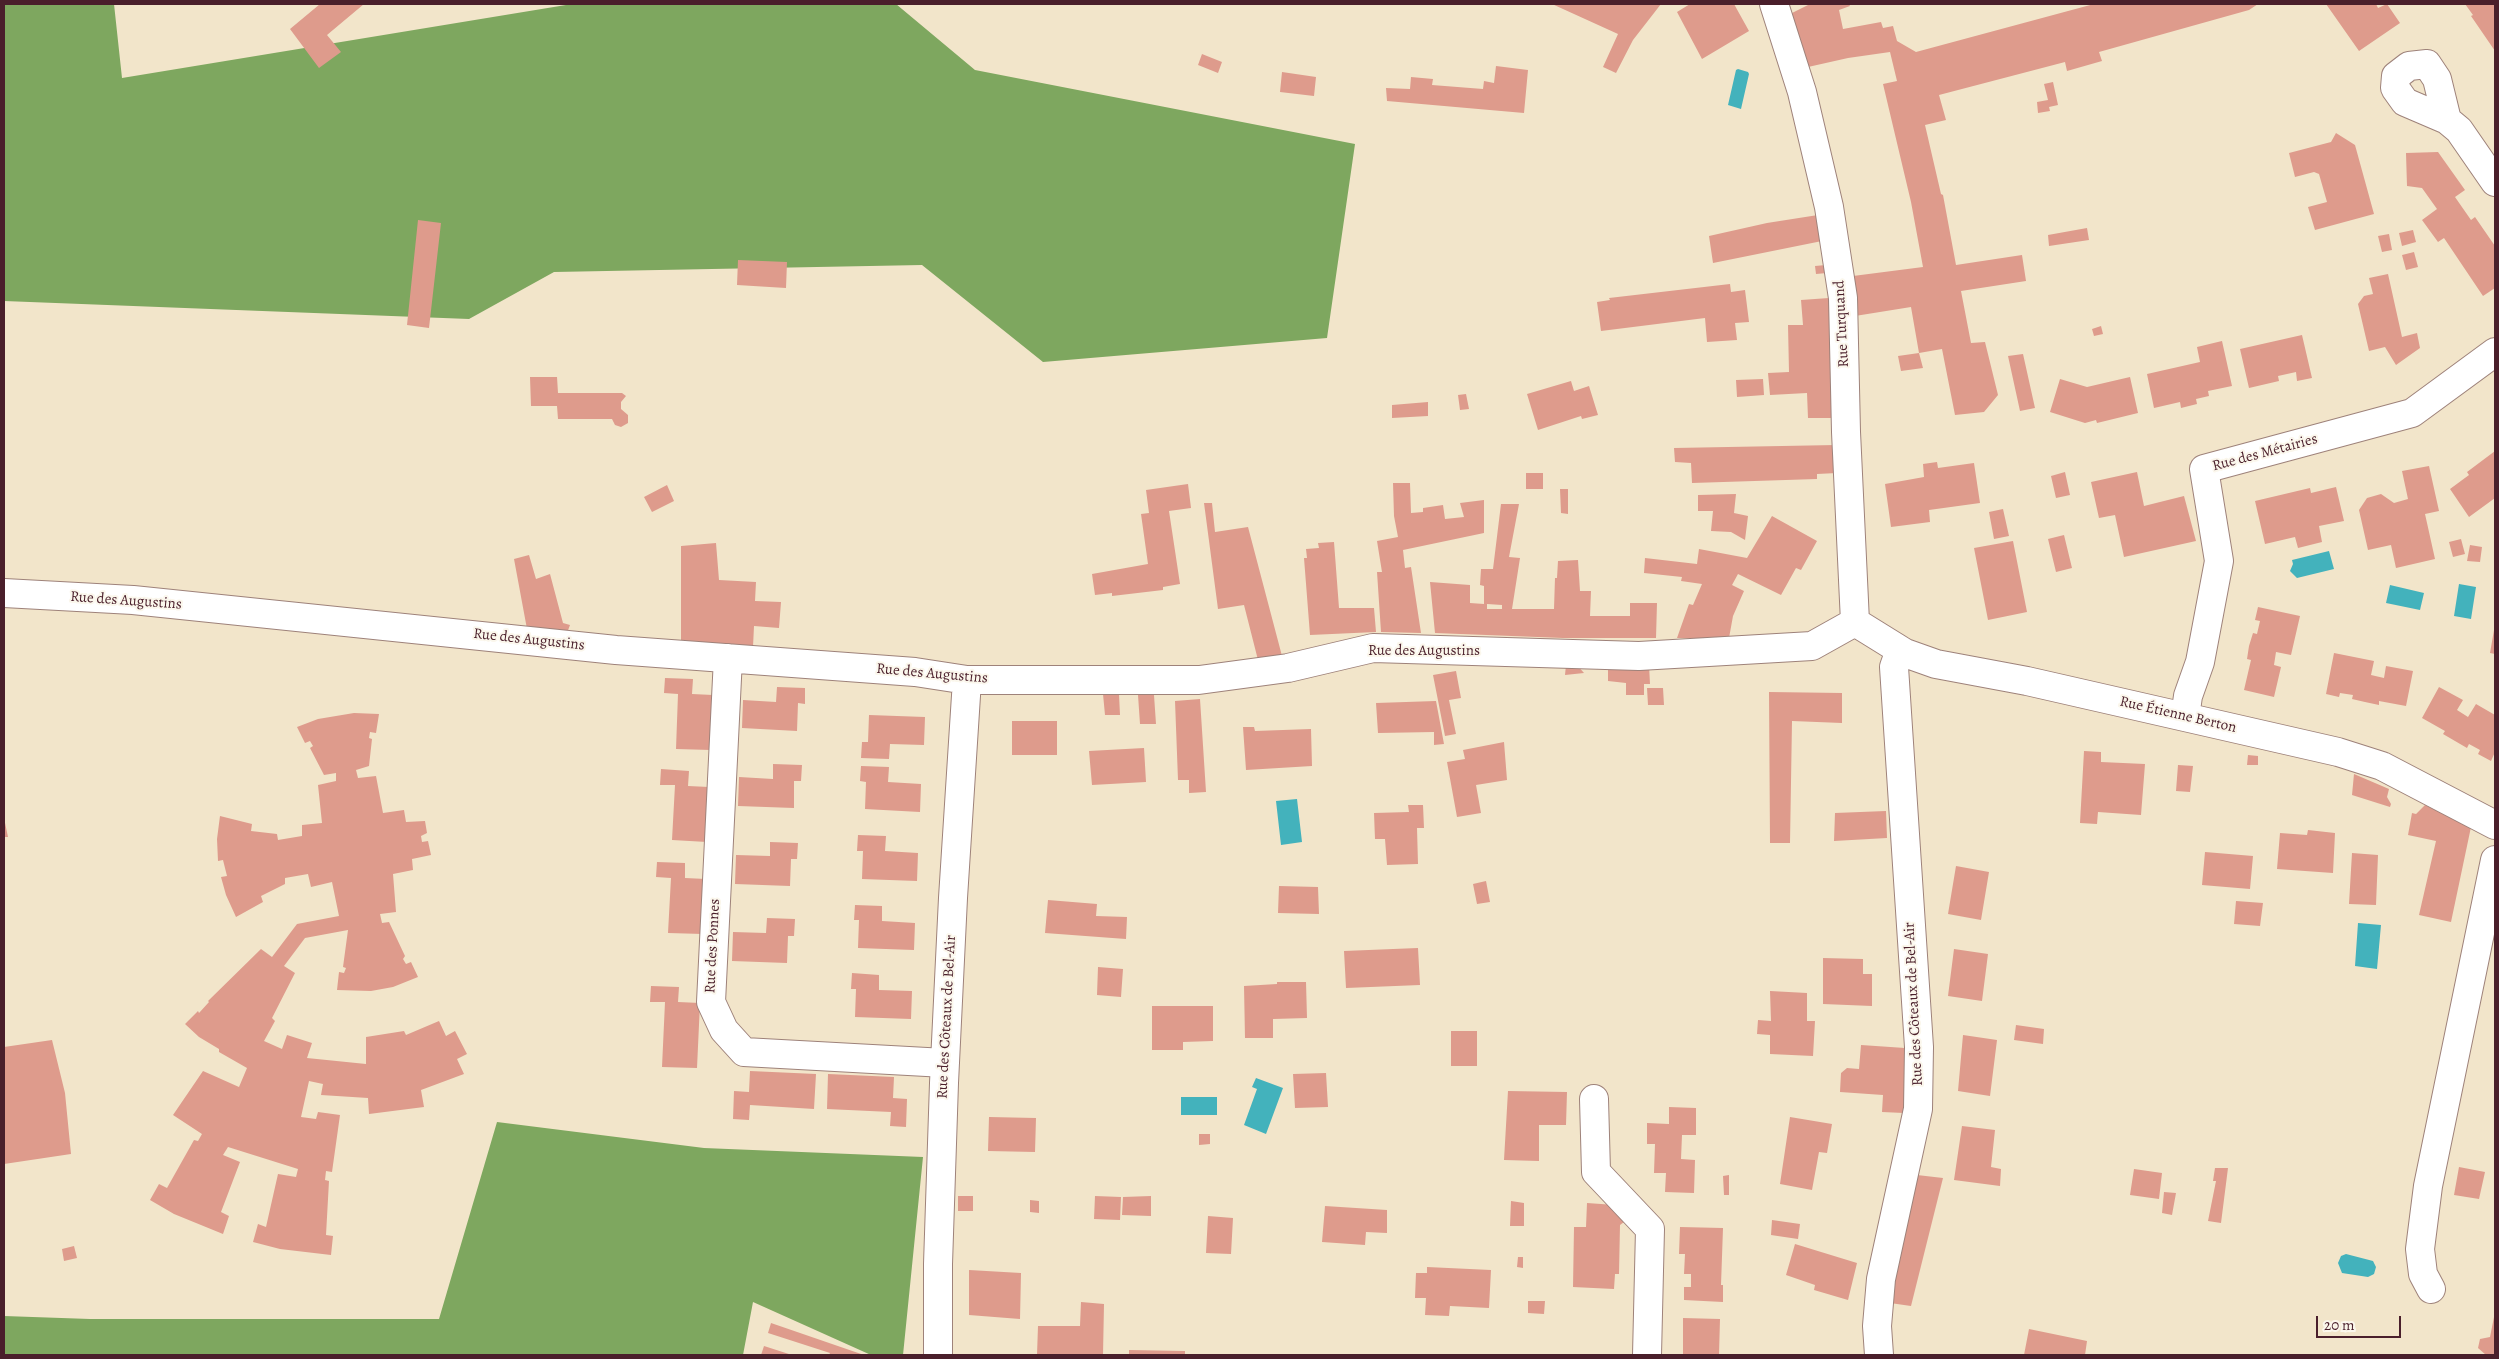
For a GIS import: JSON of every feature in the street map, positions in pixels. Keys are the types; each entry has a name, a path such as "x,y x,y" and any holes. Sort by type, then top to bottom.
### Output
{"street":[{"name":"Rue Turquand","path":"1779,5 1829,207 1844,298 1846,432 1855,622"},
{"path":"2447,120 2459,130 2495,182"},
{"name":"Rue des Métairies","path":"2185,717 2188,696 2200,662 2219,561 2204,470 2412,413 2495,352"},
{"name":"Rue des Augustins","path":"4,593 133,600 616,650 915,672 967,680 1199,680 1288,668 1373,648 1639,656 1812,646 1855,622"},
{"name":"Rue Étienne Berton","path":"1855,622 1900,650 1936,664 2026,681 2338,752 2382,766 2495,825"},
{"name":"Rue des Côteaux de Bel-Air","path":"1879,1355 1878,1326 1881,1279 1918,1109 1919,1047 1894,667 1900,650"},
{"name":"Rue des Ponnes","path":"728,658 710,1002 724,1030 744,1052 945,1063"},
{"name":"Rue des Côteaux de Bel-Air","path":"938,1355 938,1264 945,1063 967,680"},
{"path":"2431,1288 2423,1274 2420,1249 2428,1186 2495,860"},
{"path":"1594,1099 1596,1172 1650,1229 1647,1355"}],"green space":[{"path":"4,4 114,4 122,78 572,4 896,4 975,70 1355,144 1327,338 1043,362 922,265 554,272 469,319 4,301"},
{"path":"497,1122 704,1148 923,1157 903,1355 871,1355 753,1302 743,1355 4,1355 4,1316 90,1319 439,1319"}],"water":[{"path":"1738,69 1749,74 1741,109 1728,105 1736,70"},
{"path":"2329,551 2334,569 2297,578 2290,571 2293,564 2292,560"},
{"path":"2459,584 2476,587 2471,619 2454,616"},
{"path":"2390,585 2424,593 2420,610 2386,603"},
{"path":"1297,799 1302,842 1281,845 1276,801"},
{"path":"2358,923 2381,925 2377,969 2355,966"},
{"path":"1256,1078 1283,1088 1266,1134 1244,1125 1257,1089 1252,1087"},
{"path":"1181,1097 1217,1097 1217,1115 1181,1115"},
{"path":"2346,1254 2373,1261 2376,1267 2374,1274 2368,1277 2342,1273 2338,1263 2341,1256"}],"building":[{"path":"320,4 364,4 327,35 341,52 319,68 290,29"},
{"path":"1552,4 1661,4 1633,40 1616,73 1603,67 1618,34"},
{"path":"1690,4 1734,4 1749,31 1702,59 1677,12"},
{"path":"1810,4 1849,4 1850,6 1839,10 1843,29 1881,22 1883,28 1893,26 1897,41 1916,52 2094,4 2258,4 2249,10 2099,52 2102,61 2067,71 2065,62 1939,95 1946,120 1925,125 1941,194 1943,195 1956,265 2022,255 2026,281 1961,291 1971,343 1985,342 1998,395 1984,412 1955,415 1942,349 1919,353 1911,307 1855,316 1853,276 1923,267 1911,202 1883,84 1897,81 1890,52 1848,58 1808,67 1792,13"},
{"path":"2326,4 2376,4 2378,8 2387,4 2400,23 2359,51"},
{"path":"2465,4 2495,4 2495,51 2471,16 2473,15"},
{"path":"1202,54 1222,62 1218,73 1198,65"},
{"path":"1496,66 1528,70 1524,113 1387,101 1386,88 1410,89 1411,77 1433,79 1432,85 1483,89 1484,81 1494,83"},
{"path":"1282,72 1316,77 1314,96 1280,92"},
{"path":"2053,82 2058,105 2049,107 2050,111 2038,113 2037,102 2048,100 2044,84"},
{"path":"2336,133 2355,145 2374,214 2315,230 2308,207 2327,202 2319,174 2314,172 2295,177 2289,153 2331,142"},
{"path":"2438,152 2465,190 2455,197 2471,220 2475,217 2495,246 2495,288 2483,296 2444,238 2438,242 2422,220 2437,209 2422,188 2407,186 2406,153"},
{"path":"1818,215 1822,241 1713,263 1709,236 1767,223"},
{"path":"418,220 441,223 429,328 407,325"},
{"path":"2087,228 2089,240 2049,246 2048,235"},
{"path":"2413,230 2416,242 2402,246 2399,233"},
{"path":"2389,234 2392,250 2382,252 2378,236"},
{"path":"2414,252 2418,267 2406,270 2402,255"},
{"path":"738,260 787,262 786,288 737,285"},
{"path":"1826,265 1827,273 1816,274 1815,266"},
{"path":"2388,274 2402,337 2417,333 2420,348 2396,365 2385,347 2369,351 2358,304 2364,296 2373,294 2369,278"},
{"path":"1730,284 1731,292 1745,290 1749,322 1735,323 1737,340 1707,342 1705,318 1601,331 1597,302 1610,300 1609,298"},
{"path":"1829,298 1834,418 1808,418 1807,393 1770,395 1768,373 1789,372 1788,325 1803,325 1801,300"},
{"path":"2101,326 2103,334 2094,336 2092,329"},
{"path":"2302,335 2312,378 2297,381 2296,372 2278,376 2279,381 2249,388 2240,349"},
{"path":"2222,341 2232,386 2208,391 2209,396 2196,399 2197,404 2181,408 2180,402 2154,408 2147,374 2200,362 2197,347"},
{"path":"1919,353 1923,368 1901,371 1898,356"},
{"path":"2023,354 2035,408 2020,411 2008,356"},
{"path":"530,377 557,377 558,393 622,393 626,396 621,402 621,409 628,415 628,423 621,427 615,425 612,419 558,419 557,406 531,406"},
{"path":"2130,377 2138,413 2097,423 2096,420 2085,423 2050,412 2060,379 2087,387"},
{"path":"1763,379 1764,395 1737,397 1736,380"},
{"path":"1571,381 1574,391 1589,386 1598,415 1582,419 1581,416 1538,430 1527,394"},
{"path":"1466,394 1469,409 1460,410 1458,395"},
{"path":"1428,402 1428,416 1392,418 1392,405"},
{"path":"1836,445 1837,473 1817,474 1817,479 1692,483 1691,463 1675,462 1674,448"},
{"path":"2495,451 2495,498 2469,517 2450,489 2469,475 2467,472"},
{"path":"1937,462 1938,468 1974,463 1980,503 1929,510 1930,522 1891,527 1885,484 1924,477 1923,464"},
{"path":"2429,466 2439,511 2425,514 2435,559 2396,568 2391,545 2368,550 2359,510 2367,498 2381,494 2394,503 2408,499 2402,471"},
{"path":"2065,472 2070,495 2056,498 2051,476"},
{"path":"2137,472 2144,506 2184,496 2196,541 2124,557 2115,515 2099,518 2091,482"},
{"path":"1526,473 1543,473 1543,489 1526,489"},
{"path":"1393,483 1410,483 1411,513 1423,512 1423,508 1443,505 1445,519 1464,517 1460,503 1484,500 1484,533 1403,550 1405,568 1411,567 1421,633 1381,632 1377,572 1382,572 1377,541 1398,537 1394,516"},
{"path":"1188,484 1191,508 1169,511 1180,584 1163,587 1163,590 1112,596 1112,593 1095,595 1092,574 1148,564 1141,514 1149,513 1146,490"},
{"path":"667,485 674,501 652,512 644,497"},
{"path":"2336,487 2344,521 2319,526 2322,542 2298,548 2295,537 2265,544 2255,501 2310,488 2311,493"},
{"path":"1560,489 1568,489 1568,514 1561,513"},
{"path":"1736,494 1734,513 1748,516 1745,540 1731,532 1711,531 1713,511 1698,511 1698,495"},
{"path":"1204,503 1212,503 1215,532 1248,527 1282,656 1258,660 1244,605 1218,609"},
{"path":"1501,504 1519,504 1509,557 1520,558 1512,609 1554,609 1555,578 1557,578 1558,561 1578,560 1580,591 1591,591 1590,616 1630,616 1630,603 1657,603 1656,638 1563,638 1435,633 1430,582 1470,585 1470,603 1484,604 1484,586 1480,585 1481,569 1493,569","holes":["1487,604 1502,605 1502,609 1487,609"]},
{"path":"2003,509 2009,536 1994,539 1989,512"},
{"path":"1772,516 1817,541 1801,570 1796,568 1781,595 1738,574 1732,585 1744,591 1733,616 1729,638 1677,638 1689,604 1693,605 1702,584 1681,581 1682,577 1644,573 1645,558 1697,564 1699,549 1747,558"},
{"path":"2064,535 2072,568 2056,572 2048,539"},
{"path":"2461,539 2465,554 2453,557 2449,542"},
{"path":"2013,541 2027,612 1988,620 1974,548"},
{"path":"1334,542 1339,608 1374,608 1376,632 1310,635 1304,558 1307,558 1306,549 1319,548 1318,543"},
{"path":"716,543 719,580 756,582 755,601 781,602 779,628 754,626 753,647 681,641 681,546"},
{"path":"2470,545 2482,547 2480,562 2467,561"},
{"path":"529,555 536,579 550,574 563,623 570,625 567,633 527,629 514,559"},
{"path":"2258,607 2300,616 2291,655 2276,652 2274,665 2281,667 2274,697 2244,690 2251,660 2247,659 2249,646 2253,633 2257,634 2260,621 2255,620"},
{"path":"2495,631 2495,654 2490,653"},
{"path":"2334,653 2374,661 2371,675 2384,678 2386,666 2413,671 2406,706 2379,701 2379,705 2352,699 2353,695 2340,693 2339,697 2326,694"},
{"path":"1566,665 1577,665 1584,673 1565,675"},
{"path":"1608,665 1649,665 1650,684 1644,684 1644,695 1626,695 1626,683 1608,681"},
{"path":"1456,671 1461,698 1449,700 1456,734 1445,736 1433,675"},
{"path":"665,678 693,679 692,694 713,695 711,750 676,749 678,694 664,693"},
{"path":"777,687 805,688 805,704 798,703 797,731 742,728 743,700 776,702"},
{"path":"2439,687 2463,700 2457,710 2468,717 2476,704 2495,715 2495,752 2491,761 2478,754 2480,750 2469,744 2467,748 2443,734 2445,731 2422,718"},
{"path":"1647,688 1663,688 1664,705 1648,705"},
{"path":"1769,692 1842,693 1842,723 1792,721 1790,843 1770,843"},
{"path":"1103,694 1119,694 1120,715 1105,715"},
{"path":"1138,695 1154,695 1156,724 1140,724"},
{"path":"1200,699 1206,792 1189,793 1189,780 1178,780 1175,701"},
{"path":"1436,701 1444,744 1434,745 1434,732 1378,733 1376,703"},
{"path":"354,713 379,714 376,733 370,732 369,738 372,739 369,766 356,770 358,778 376,776 383,813 404,810 406,822 425,821 427,833 421,836 422,842 428,841 431,855 412,859 413,870 393,874 396,912 380,914 382,923 389,922 405,956 403,959 406,964 411,962 418,977 393,987 371,991 337,990 339,972 344,973 346,968 343,967 348,930 305,938 284,966 295,973 272,1018 275,1021 264,1041 282,1049 287,1035 312,1043 307,1058 366,1064 366,1037 404,1031 406,1035 439,1021 446,1036 455,1031 467,1054 457,1059 464,1074 421,1090 424,1107 369,1114 368,1098 321,1095 323,1084 309,1081 301,1117 316,1119 318,1112 340,1115 332,1172 326,1171 325,1180 329,1181 326,1235 333,1236 331,1255 280,1249 253,1242 258,1224 266,1227 278,1174 296,1177 298,1169 228,1147 223,1155 240,1162 221,1212 229,1216 223,1234 174,1214 150,1200 159,1184 167,1188 194,1140 198,1141 202,1134 173,1115 203,1071 239,1087 247,1068 219,1052 219,1049 199,1037 185,1024 198,1011 199,1013 208,1001 261,949 272,957 297,924 339,916 332,882 311,887 308,874 285,878 285,884 261,896 263,902 236,917 226,895 221,877 227,876 223,860 218,861 217,839 220,816 252,824 251,831 277,834 278,840 302,836 302,825 322,823 318,785 336,781 336,773 324,775 310,748 313,746 310,741 305,743 297,727 318,719"},
{"path":"869,715 925,717 924,745 890,744 889,759 861,758 862,742 868,742"},
{"path":"1012,721 1057,721 1057,755 1012,755"},
{"path":"1243,727 1254,727 1255,731 1311,729 1312,766 1246,770"},
{"path":"1504,742 1507,780 1476,785 1481,813 1457,817 1447,762 1465,759 1463,750"},
{"path":"1144,748 1146,782 1092,785 1089,751"},
{"path":"2084,751 2101,752 2101,762 2145,764 2141,815 2098,812 2097,824 2080,823"},
{"path":"2248,755 2258,756 2258,765 2247,765"},
{"path":"773,764 802,765 801,781 794,781 794,808 738,806 739,777 773,779"},
{"path":"2178,765 2193,766 2190,792 2176,791"},
{"path":"861,766 889,767 888,782 921,784 920,812 865,809 866,782 860,781"},
{"path":"661,769 689,771 688,786 709,787 707,842 672,840 675,785 660,785"},
{"path":"2354,774 2389,789 2387,797 2391,804 2390,807 2352,795"},
{"path":"1408,805 1423,805 1424,828 1417,828 1418,864 1387,865 1385,839 1375,839 1374,813 1409,812"},
{"path":"2425,805 2471,827 2451,922 2419,915 2436,841 2408,835 2412,813 2416,814"},
{"path":"1886,811 1887,838 1834,841 1835,813"},
{"path":"4,818 8,837 4,837"},
{"path":"2308,830 2335,833 2333,873 2277,869 2280,833 2307,835"},
{"path":"858,835 886,836 885,851 918,853 917,881 862,879 863,851 857,851"},
{"path":"770,842 798,843 797,859 791,859 790,886 735,884 736,855 770,856"},
{"path":"2205,852 2253,856 2250,889 2202,885"},
{"path":"2352,853 2378,855 2376,905 2349,904"},
{"path":"657,862 685,863 685,878 706,879 703,934 668,933 671,878 656,877"},
{"path":"1956,866 1989,872 1981,920 1948,914"},
{"path":"1486,881 1490,902 1477,904 1473,884"},
{"path":"1279,886 1318,887 1319,914 1278,913"},
{"path":"1048,900 1097,904 1096,916 1127,917 1126,939 1045,933"},
{"path":"2236,901 2263,903 2260,926 2234,924"},
{"path":"855,905 882,906 882,921 915,923 914,950 858,948 859,920 854,920"},
{"path":"767,918 795,919 794,936 788,936 787,963 732,961 733,932 766,933"},
{"path":"1418,948 1420,985 1346,988 1344,951"},
{"path":"1954,949 1988,954 1982,1001 1948,996"},
{"path":"1823,958 1863,959 1863,974 1872,974 1872,1006 1823,1004"},
{"path":"1098,967 1123,969 1121,997 1097,995"},
{"path":"852,973 879,975 879,990 912,991 911,1019 855,1017 856,989 851,989"},
{"path":"1277,982 1306,982 1307,1018 1273,1019 1273,1038 1245,1038 1244,986 1277,984"},
{"path":"651,986 679,987 678,1002 700,1003 697,1068 662,1067 665,1002 650,1002"},
{"path":"1770,991 1807,993 1807,1021 1815,1021 1813,1056 1770,1054 1770,1035 1757,1034 1758,1020 1771,1021"},
{"path":"1152,1006 1213,1006 1213,1041 1183,1042 1183,1050 1152,1050"},
{"path":"2016,1025 2044,1029 2043,1044 2014,1040"},
{"path":"1451,1031 1477,1031 1477,1066 1451,1066"},
{"path":"1963,1035 1997,1040 1990,1096 1958,1091"},
{"path":"52,1040 65,1093 71,1154 4,1164 4,1047"},
{"path":"1861,1045 1905,1048 1904,1113 1882,1112 1883,1095 1840,1092 1841,1073 1847,1068 1859,1069"},
{"path":"750,1071 816,1074 814,1109 750,1105 749,1120 733,1119 734,1091 749,1092"},
{"path":"1326,1073 1328,1107 1295,1108 1293,1074"},
{"path":"828,1074 894,1077 893,1098 907,1099 906,1127 890,1126 891,1112 827,1109"},
{"path":"1508,1091 1567,1092 1566,1125 1539,1125 1539,1161 1504,1160"},
{"path":"1669,1107 1696,1108 1696,1135 1682,1135 1681,1159 1695,1160 1694,1193 1665,1192 1666,1173 1654,1173 1655,1144 1647,1144 1647,1123 1669,1124"},
{"path":"989,1117 1036,1118 1035,1152 988,1151"},
{"path":"1790,1117 1832,1124 1827,1153 1819,1152 1812,1190 1780,1184"},
{"path":"1962,1126 1995,1130 1991,1167 2001,1169 2000,1186 1954,1180"},
{"path":"1199,1134 1210,1134 1210,1144 1199,1145"},
{"path":"2459,1167 2485,1172 2479,1199 2454,1195"},
{"path":"2215,1168 2228,1168 2221,1223 2208,1221 2216,1181 2213,1181"},
{"path":"2134,1169 2162,1173 2159,1199 2130,1195"},
{"path":"1729,1175 1729,1195 1724,1195 1723,1176"},
{"path":"1917,1175 1943,1178 1911,1306 1890,1303"},
{"path":"2164,1192 2176,1193 2172,1215 2162,1213"},
{"path":"958,1196 973,1196 973,1211 958,1211"},
{"path":"1095,1196 1121,1197 1120,1220 1094,1219"},
{"path":"1151,1196 1151,1216 1122,1215 1123,1197"},
{"path":"1030,1200 1039,1201 1039,1213 1030,1212"},
{"path":"1511,1201 1524,1203 1524,1226 1510,1226"},
{"path":"1587,1203 1615,1205 1628,1219 1620,1225 1619,1274 1615,1274 1614,1289 1573,1287 1574,1227 1586,1227"},
{"path":"1325,1206 1387,1210 1387,1233 1366,1232 1365,1245 1322,1242"},
{"path":"1208,1216 1233,1218 1231,1254 1206,1253"},
{"path":"1772,1220 1800,1224 1798,1239 1771,1235"},
{"path":"1680,1227 1723,1228 1721,1285 1723,1285 1723,1302 1684,1300 1684,1287 1691,1287 1691,1274 1684,1274 1685,1254 1679,1254"},
{"path":"1795,1244 1857,1263 1848,1300 1814,1290 1815,1285 1786,1275"},
{"path":"74,1246 77,1258 64,1261 62,1249"},
{"path":"1518,1257 1523,1257 1523,1268 1517,1267"},
{"path":"1427,1267 1491,1270 1489,1308 1450,1306 1449,1316 1425,1315 1426,1298 1415,1298 1416,1273 1427,1273"},
{"path":"969,1270 1021,1273 1020,1319 969,1315"},
{"path":"1528,1301 1545,1301 1544,1314 1528,1313"},
{"path":"1081,1302 1104,1304 1103,1355 1037,1355 1038,1326 1080,1326"},
{"path":"2494,1317 2495,1355 2486,1355 2478,1348 2480,1339 2490,1337"},
{"path":"1683,1318 1720,1319 1719,1355 1683,1355"},
{"path":"771,1323 864,1355 829,1355 830,1353 768,1333"},
{"path":"2029,1329 2087,1341 2085,1355 2024,1355"},
{"path":"764,1346 792,1355 761,1355"},
{"path":"1129,1350 1185,1351 1185,1355 1129,1355"}]}
